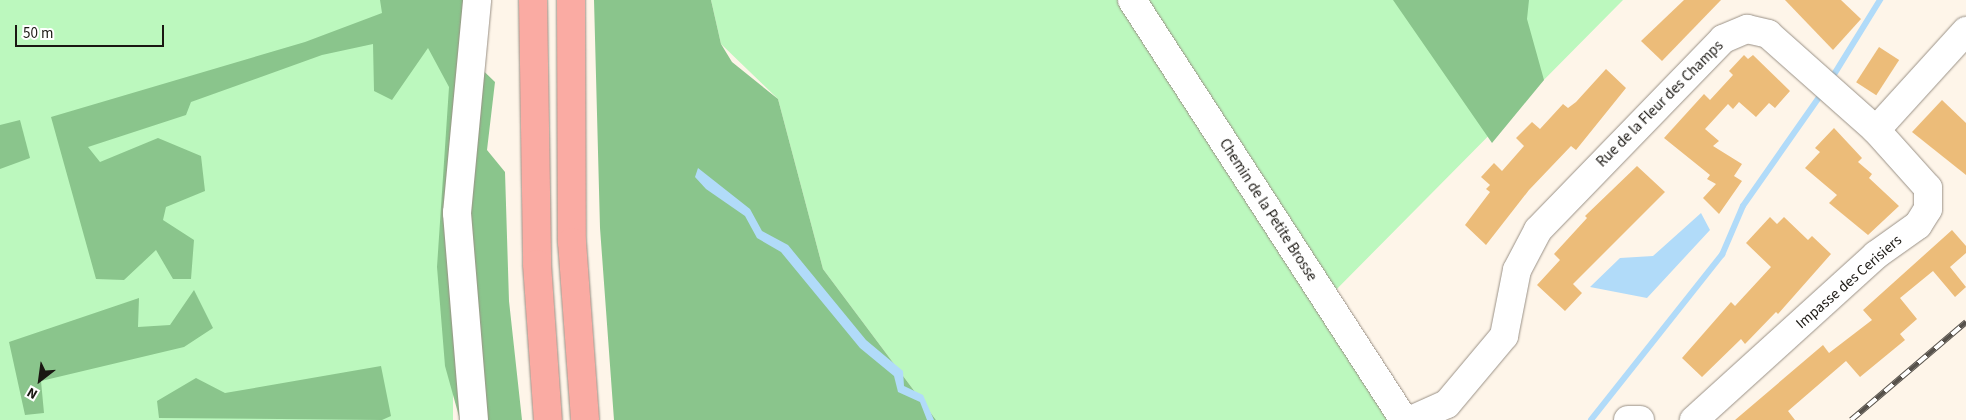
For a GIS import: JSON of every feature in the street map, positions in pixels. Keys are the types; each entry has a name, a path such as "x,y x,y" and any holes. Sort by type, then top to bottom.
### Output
{"highway":[{"path":"533,0 537,264 548,420"},
{"path":"571,0 572,242 586,420"}],"street":[{"path":"474,420 458,212 477,0"},
{"name":"Chemin de la Petite Brosse","path":"1132,0 1404,420"},
{"name":"Rue de la Fleur des Champs","path":"1410,420 1447,404 1504,336 1517,270 1538,230 1723,39 1747,29 1768,34 1876,130"},
{"path":"1876,130 1966,31"},
{"name":"Impasse des Cerisiers","path":"1694,420 1876,255 1918,225 1928,209 1928,188 1876,130"},
{"path":"1628,420 1640,420"}],"green space":[{"path":"0,0 453,0 453,420 0,420"},
{"path":"380,0 472,0 466,54 495,82 487,150 505,172 509,301 522,420 460,420 445,366 437,267 449,87 428,48 392,100 374,91 373,44 322,55 191,102 186,115 88,147 100,162 158,138 201,156 205,191 166,207 163,220 194,240 191,279 173,279 156,250 124,280 96,279 51,117 305,42 382,13"},
{"path":"594,0 711,0 721,44 732,62 778,99 823,269 936,420 614,420 600,228"},
{"path":"711,0 1623,0 1321,305 1402,420 936,420 823,269 778,99 721,44"},
{"path":"1393,0 1529,0 1527,19 1544,80 1492,143"},
{"path":"20,120 30,158 0,169 0,125"},
{"path":"194,290 213,328 184,347 41,381 44,413 25,415 9,342 139,298 138,327 170,325"},
{"path":"381,366 391,416 382,420 159,418 157,401 196,378 225,393"}],"water":[{"path":"698,168 750,209 762,231 788,245 866,340 903,371 904,386 923,395 934,420 927,420 920,402 898,392 894,376 860,348 781,252 757,238 745,216 706,189 695,177"},
{"path":"1701,213 1710,230 1647,298 1590,287 1620,258 1653,256"}],"building":[{"path":"1684,0 1721,0 1662,61 1641,41"},
{"path":"1785,0 1841,0 1861,19 1833,50"},
{"path":"1879,47 1899,60 1876,95 1856,82"},
{"path":"1744,55 1748,59 1753,55 1790,91 1775,108 1769,103 1756,117 1739,102 1733,109 1728,104 1705,129 1719,141 1713,146 1742,164 1734,176 1742,181 1719,214 1703,198 1716,184 1707,179 1710,175 1664,138 1704,94 1710,100 1733,75 1729,71"},
{"path":"1606,69 1626,88 1576,150 1571,146 1529,190 1486,245 1465,225 1490,192 1486,189 1490,185 1481,177 1494,163 1502,171 1524,146 1516,138 1532,122 1540,129 1563,104 1568,108 1576,102"},
{"path":"1942,100 1966,123 1966,175 1912,132"},
{"path":"1834,128 1862,158 1858,162 1872,174 1869,178 1899,206 1868,235 1829,203 1837,195 1805,168 1820,152 1815,148"},
{"path":"1637,166 1665,192 1573,284 1582,293 1565,311 1537,285 1560,260 1554,254 1587,218 1585,216"},
{"path":"1770,217 1777,224 1784,217 1808,240 1812,236 1831,254 1778,314 1776,312 1745,344 1741,339 1702,377 1682,358 1731,302 1735,306 1771,267 1746,243"},
{"path":"1952,230 1966,246 1966,253 1950,267 1966,287 1955,297 1933,271 1900,298 1917,319 1900,334 1905,340 1860,377 1846,361 1788,411 1795,420 1735,420 1823,345 1829,353 1872,320 1863,310"}],"waterway":[{"path":"1835,73 1880,0"},
{"path":"1591,420 1722,255 1743,206 1820,96"}],"railway":[{"path":"1851,420 1966,322"}]}
